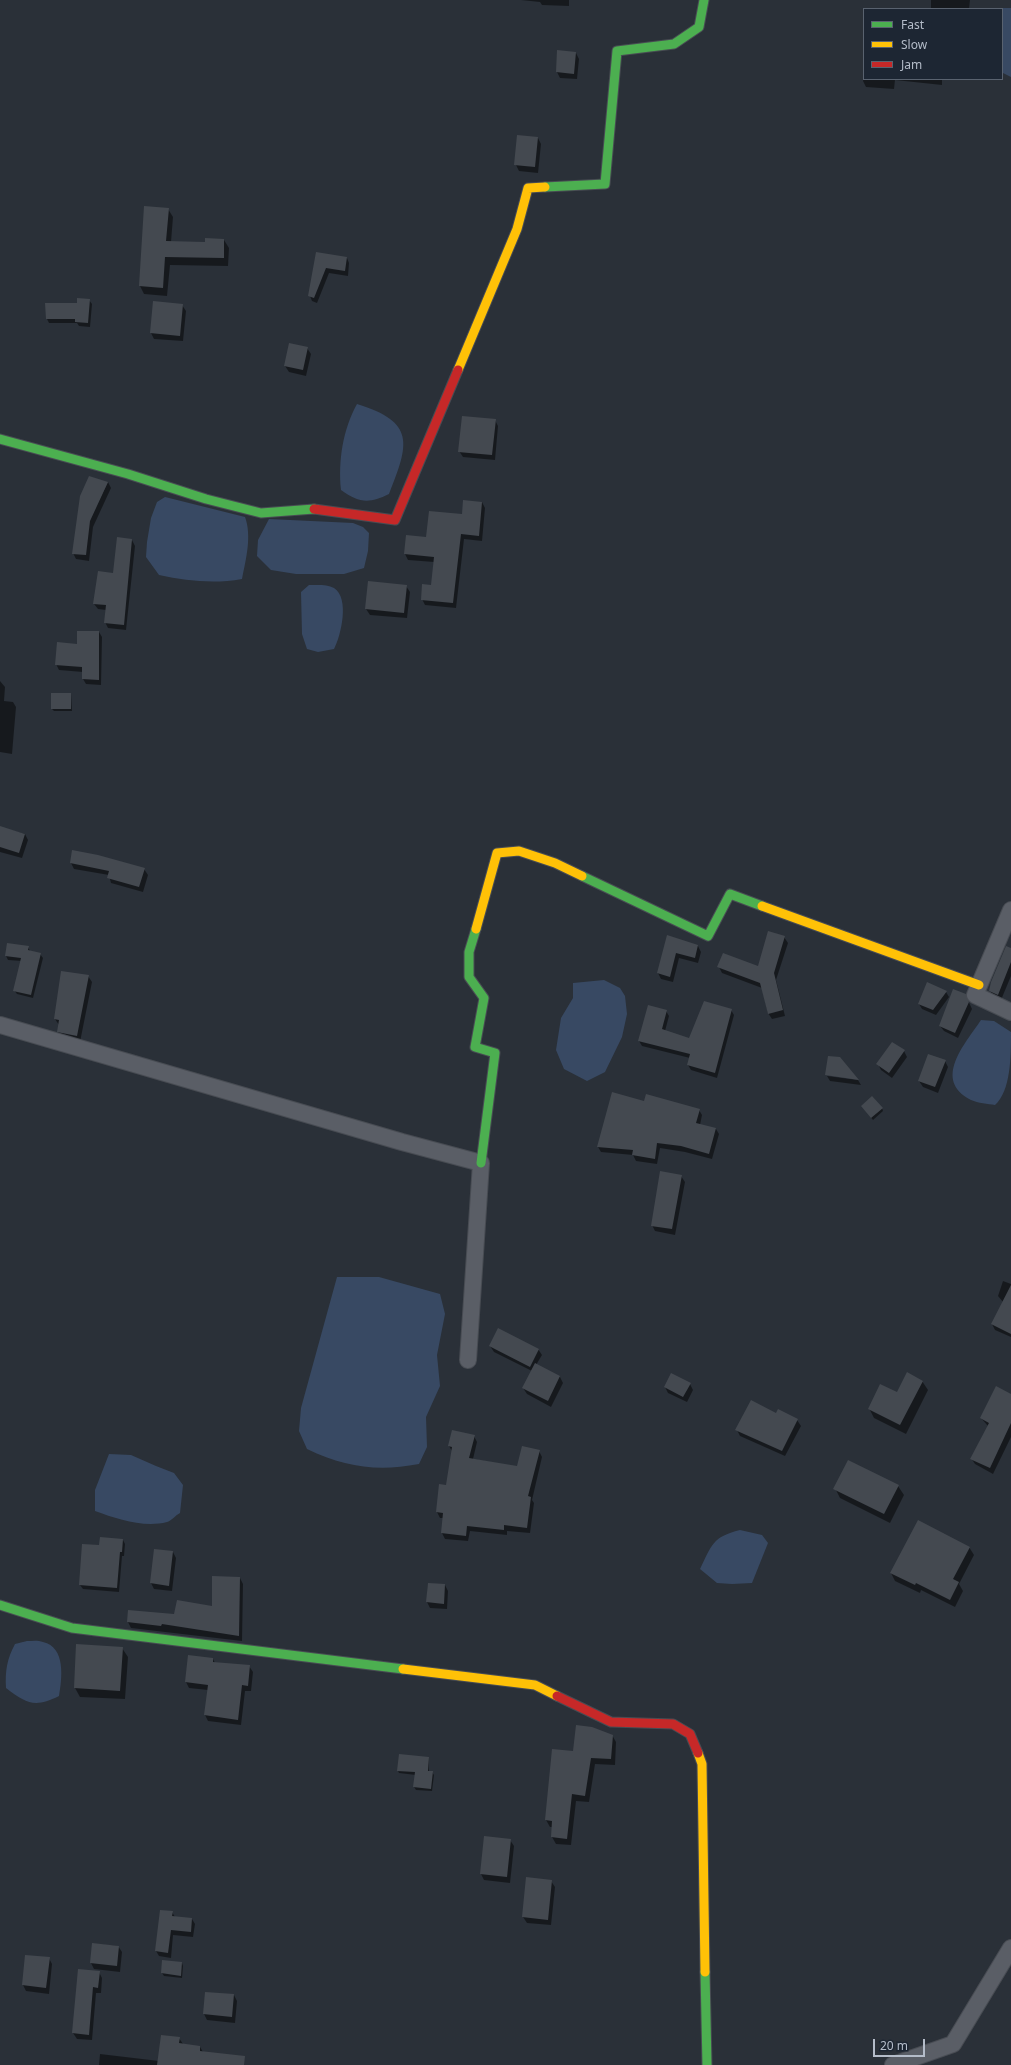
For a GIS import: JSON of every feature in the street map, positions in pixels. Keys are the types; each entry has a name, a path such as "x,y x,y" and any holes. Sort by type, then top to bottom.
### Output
{"street":[{"path":"0,439 128,474 206,499 261,513 320,509 395,520 517,229 528,188 605,184 617,51 674,44 699,27 704,0"},
{"path":"468,1360 481,1163 495,1053 475,1047 484,998 468,977 469,952 497,853 519,851 555,863 708,936 730,894 979,985"},
{"path":"1011,910 975,995 1011,1012"},
{"path":"0,1025 402,1142 481,1163"},
{"path":"0,1605 72,1628 535,1685 611,1722 673,1724 690,1734 702,1764 707,2065"},
{"path":"894,2065 953,2044 1011,1948"}],"water":[{"path":"1003,8 1011,8 1011,77 1003,73"},
{"path":"357,404 376,411 390,419 398,427 403,437 401,461 389,494 370,501 353,498 341,490 340,468 345,435"},
{"path":"165,497 245,517 248,540 247,556 242,579 232,581 200,581 159,575 146,557 147,542 151,518 157,502"},
{"path":"269,519 353,523 363,527 369,533 368,551 364,568 344,574 296,574 271,570 257,556 258,540"},
{"path":"309,585 322,585 334,588 339,593 342,600 343,617 337,643 334,649 318,652 307,649 302,634 301,592"},
{"path":"604,980 620,988 625,996 627,1014 622,1037 605,1072 587,1081 564,1069 556,1050 561,1018 573,998 573,983"},
{"path":"981,1020 994,1021 1011,1032 1011,1052 1007,1082 1000,1099 995,1105 971,1100 960,1092 954,1082 953,1072 955,1062 967,1040"},
{"path":"337,1277 379,1277 440,1294 445,1314 437,1355 440,1386 426,1417 427,1447 419,1464 389,1468 375,1468 348,1464 307,1449 299,1431 301,1408"},
{"path":"109,1454 131,1455 174,1473 183,1485 180,1513 167,1522 149,1524 121,1520 95,1511 95,1490"},
{"path":"740,1530 762,1535 768,1543 752,1583 717,1583 700,1569 707,1554 718,1539"},
{"path":"27,1641 41,1641 50,1645 56,1650 59,1657 61,1664 61,1681 59,1696 51,1700 37,1703 26,1701 6,1688 7,1665 12,1650 15,1644"}],"building":[{"path":"557,50 576,52 574,74 556,72"},
{"path":"517,135 538,137 535,167 514,165"},
{"path":"144,206 169,208 166,241 205,242 205,238 224,239 224,258 165,257 163,288 139,286"},
{"path":"316,252 347,257 345,271 326,268 314,298 308,296"},
{"path":"77,298 90,299 88,323 75,322 75,319 46,319 45,303 77,303"},
{"path":"153,301 183,304 180,336 150,333"},
{"path":"289,343 308,347 303,370 284,366"},
{"path":"462,416 496,419 492,455 458,452"},
{"path":"89,476 108,482 90,521 86,555 72,554 80,496"},
{"path":"463,500 482,502 479,536 461,534 453,603 421,600 422,584 431,585 434,557 404,554 406,535 426,537 429,511 462,514"},
{"path":"117,537 132,539 124,625 104,623 106,605 93,604 98,571 113,573"},
{"path":"368,581 407,585 404,613 365,609"},
{"path":"77,631 99,631 99,680 82,679 82,667 55,665 57,642 77,644"},
{"path":"51,693 71,693 71,709 51,709"},
{"path":"0,826 25,834 19,853 0,847"},
{"path":"72,850 98,855 145,868 139,887 107,878 109,871 70,863"},
{"path":"768,931 785,936 774,973 783,1010 768,1014 760,983 717,967 723,953 758,966"},
{"path":"667,935 698,945 695,958 676,953 670,977 657,973"},
{"path":"7,943 29,946 28,950 41,953 31,995 13,991 21,958 5,956"},
{"path":"1006,946 1011,948 1011,962 998,995 989,991 991,982"},
{"path":"61,971 89,975 77,1036 57,1032 59,1020 54,1019"},
{"path":"927,982 947,991 933,1010 918,1004"},
{"path":"953,989 966,994 969,1002 955,1033 939,1026"},
{"path":"704,1001 732,1009 715,1073 687,1065 690,1054 638,1041 648,1005 667,1010 662,1029 689,1038"},
{"path":"892,1042 905,1050 889,1073 876,1064"},
{"path":"928,1054 946,1060 935,1087 918,1081"},
{"path":"828,1056 840,1057 859,1080 825,1075"},
{"path":"612,1092 644,1101 646,1094 700,1109 696,1123 716,1128 709,1154 681,1146 657,1143 655,1159 632,1155 633,1150 597,1147"},
{"path":"872,1096 883,1108 871,1118 861,1106"},
{"path":"660,1171 682,1175 672,1229 651,1226"},
{"path":"1011,1285 1011,1334 991,1324"},
{"path":"498,1328 539,1349 530,1367 489,1346"},
{"path":"535,1363 560,1376 548,1401 522,1388"},
{"path":"907,1372 923,1381 900,1425 868,1409 880,1384 897,1392"},
{"path":"671,1373 691,1383 683,1397 664,1387"},
{"path":"996,1386 1011,1394 1011,1423 990,1468 970,1459 989,1423 980,1418"},
{"path":"751,1400 776,1413 778,1409 798,1419 782,1451 735,1430"},
{"path":"452,1430 475,1435 469,1458 517,1466 522,1446 540,1450 528,1496 531,1497 527,1528 504,1525 504,1530 467,1526 466,1536 441,1533 443,1513 436,1512 439,1484 446,1485 452,1447 448,1446"},
{"path":"848,1460 899,1485 884,1514 833,1489"},
{"path":"918,1520 970,1547 953,1579 959,1582 950,1600 916,1583 915,1585 890,1573"},
{"path":"100,1537 123,1539 122,1552 120,1552 117,1588 79,1585 82,1544 99,1545"},
{"path":"154,1549 173,1551 169,1586 150,1583"},
{"path":"212,1576 240,1577 239,1636 162,1624 161,1626 127,1622 128,1610 174,1614 177,1600 212,1606"},
{"path":"428,1583 445,1584 444,1604 426,1602"},
{"path":"76,1644 123,1647 120,1691 74,1688"},
{"path":"188,1655 213,1658 213,1662 250,1665 248,1686 242,1685 238,1720 204,1715 208,1685 185,1682"},
{"path":"576,1725 592,1727 613,1735 611,1759 591,1758 585,1796 572,1794 567,1839 551,1837 552,1821 545,1820 552,1749 573,1751"},
{"path":"399,1754 429,1757 428,1771 433,1771 431,1789 413,1787 415,1772 397,1771"},
{"path":"484,1836 511,1839 507,1877 480,1874"},
{"path":"526,1877 552,1880 548,1920 522,1917"},
{"path":"160,1910 173,1911 172,1916 192,1918 191,1932 171,1930 168,1953 155,1951"},
{"path":"92,1943 119,1946 117,1966 90,1963"},
{"path":"25,1955 50,1957 46,1988 22,1985"},
{"path":"162,1960 182,1962 181,1976 161,1973"},
{"path":"78,1969 100,1971 98,1988 93,1987 89,2035 72,2033"},
{"path":"205,1992 234,1994 232,2017 203,2014"},
{"path":"161,2035 180,2037 179,2043 200,2046 200,2051 245,2056 244,2065 157,2065"}],"traffic: fast":[{"path":"545,187 605,184 617,51 674,44 699,27 704,0"},
{"path":"0,439 128,474 206,499 261,513 314,509"},
{"path":"582,876 708,936 730,894 762,906"},
{"path":"476,929 469,952 469,977 484,998 475,1047 495,1053 481,1163"},
{"path":"0,1605 72,1628 403,1669"},
{"path":"705,1972 707,2065"}],"traffic: slow":[{"path":"458,370 517,229 528,188 545,187"},
{"path":"476,929 497,853 519,851 555,863 582,876"},
{"path":"762,906 979,985"},
{"path":"403,1669 535,1685 557,1696"},
{"path":"698,1753 702,1764 705,1972"}],"traffic: jam":[{"path":"314,509 395,520 458,370"},
{"path":"557,1696 611,1722 673,1724 690,1734 698,1753"}]}
